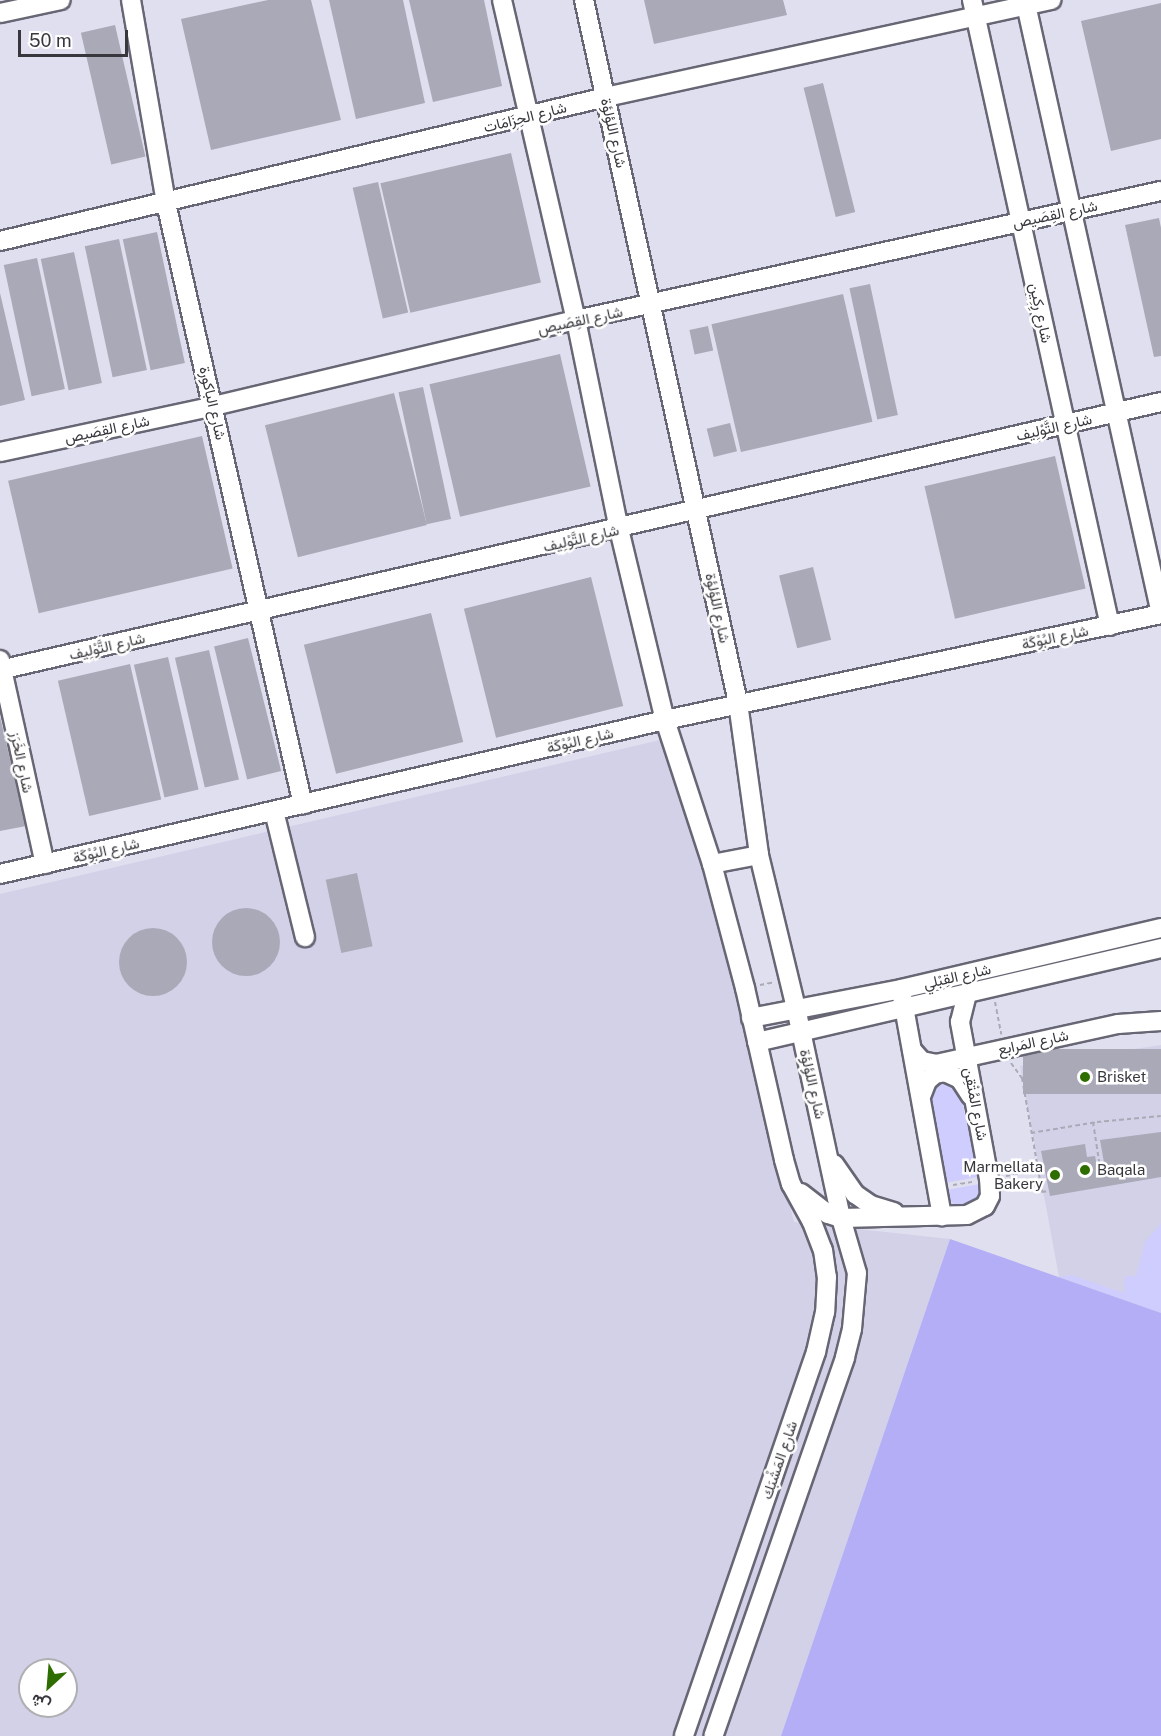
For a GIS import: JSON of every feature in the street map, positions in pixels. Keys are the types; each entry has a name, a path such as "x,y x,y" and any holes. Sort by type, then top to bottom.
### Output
{"street":[{"path":"0,13 61,0"},
{"name":"شارع الباكورة","path":"131,0 166,203 303,804"},
{"path":"502,0 576,320 619,530 665,720 712,864 745,988 791,1184 815,1205 841,1218"},
{"name":"شارع اللؤلؤة","path":"584,0 738,704 759,855 796,1008 841,1218"},
{"name":"شارع الحِزَامَات","path":"0,241 973,8 1052,0"},
{"path":"1026,3 1161,614"},
{"name":"شارع رِكِين","path":"973,8 1110,626"},
{"name":"شارع القِصَيص","path":"0,452 214,406 576,320 1161,190"},
{"name":"شارع التَّوْلِيف","path":"1,667 619,530 1161,402"},
{"name":"شارع البُوْكَة","path":"0,874 665,720 1161,614"},
{"name":"شارع الخَرَز","path":"1,667 45,864"},
{"path":"274,811 305,937"},
{"path":"712,864 759,855"},
{"name":"شارع القِبْلي","path":"751,1018 901,988 1161,928"},
{"name":"شارع القِبْلي","path":"757,1042 1161,948"},
{"path":"901,988 922,1094 942,1216"},
{"name":"شارع المُتْقِن","path":"841,1218 974,1213 989,1201 989,1179 960,1022 967,993"},
{"name":"شارع المَرابع","path":"912,1050 928,1063 967,1057 1118,1024 1161,1021"},
{"path":"922,1094 930,1078 940,1072 950,1073 965,1084 978,1112"},
{"path":"828,1154 841,1178 871,1205 914,1216"},
{"name":"شارع المَشْبَك","path":"684,1736 816,1352 826,1295 823,1250 812,1222 791,1184"},
{"name":"شارع المَشْبَك","path":"713,1736 845,1358 856,1300 857,1273 841,1218"},
{"path":"826,1295 856,1300"}],"path":[{"path":"745,988 789,978"},
{"path":"995,1002 1002,1040"},
{"path":"1022,1078 1120,1059 1161,1055"},
{"path":"1006,1056 1022,1078 1042,1192 1161,1171"},
{"path":"1032,1133 1093,1122 1161,1116"},
{"path":"1093,1122 1102,1180"}],"shaded area":[{"path":"673,737 794,1222 950,1239 781,1736 0,1736 0,894"},
{"path":"1161,1045 1161,1313 1059,1277 1020,1066"},
{"path":"941,1076 960,1090 965,1116 974,1123 983,1176 945,1183 928,1094"},
{"path":"985,1183 985,1197 963,1209 954,1205 948,1197 947,1190"},
{"path":"1161,1223 1161,1313 1059,1277 1071,1275 1124,1293 1125,1276 1136,1276 1145,1242"},
{"path":"950,1239 1161,1313 1161,1736 781,1736"}],"building":[{"path":"268,0 311,0 341,120 211,150 181,19"},
{"path":"329,0 403,0 425,103 356,119"},
{"path":"409,0 484,0 502,86 433,102"},
{"path":"644,0 783,0 787,15 654,44"},
{"path":"1161,3 1161,139 1111,151 1081,21"},
{"path":"115,25 145,157 111,164 81,33"},
{"path":"823,83 855,212 836,217 804,88"},
{"path":"511,153 541,283 410,313 380,183"},
{"path":"378,182 408,313 383,318 353,188"},
{"path":"1159,218 1161,228 1161,356 1154,357 1125,225"},
{"path":"157,232 185,363 151,370 123,239"},
{"path":"119,239 147,370 113,377 85,246"},
{"path":"74,252 102,383 69,390 41,259"},
{"path":"37,258 65,389 32,396 4,265"},
{"path":"870,284 898,415 877,419 849,288"},
{"path":"0,293 25,400 0,406"},
{"path":"843,294 872,422 741,452 711,324"},
{"path":"708,326 713,350 695,354 689,330"},
{"path":"560,354 591,487 460,517 429,384"},
{"path":"423,387 451,519 427,524 399,392"},
{"path":"394,393 427,525 298,557 265,425"},
{"path":"730,423 737,451 714,457 707,429"},
{"path":"202,436 233,569 39,613 8,481"},
{"path":"1055,456 1086,589 955,619 924,486"},
{"path":"813,567 831,640 797,648 779,575"},
{"path":"591,577 623,706 496,738 464,609"},
{"path":"431,613 463,742 336,774 304,645"},
{"path":"248,638 281,771 247,779 214,646"},
{"path":"209,650 239,780 205,787 175,658"},
{"path":"168,657 199,790 164,797 134,665"},
{"path":"130,664 161,799 89,816 58,681"},
{"path":"0,717 26,826 0,831"},
{"path":"357,873 373,946 341,953 326,880"},
{"path":"239,908 253,908 265,913 275,923 280,942 275,961 265,971 253,976 239,976 227,971 217,961 212,949 212,935 217,923 227,913"},
{"path":"146,928 160,928 172,933 182,943 187,962 182,981 172,991 160,996 146,996 134,991 124,981 119,969 119,955 124,943 134,933"},
{"path":"1023,1049 1161,1049 1161,1094 1023,1094"},
{"path":"1161,1132 1161,1177 1050,1196 1041,1151 1085,1144 1087,1157 1095,1156 1099,1175 1106,1174 1100,1140"}],"place":[{"name":"Brisket","path":"1085,1077"},
{"name":"Baqala","path":"1085,1170"},
{"name":"Marmellata Bakery","path":"1055,1175"}]}
